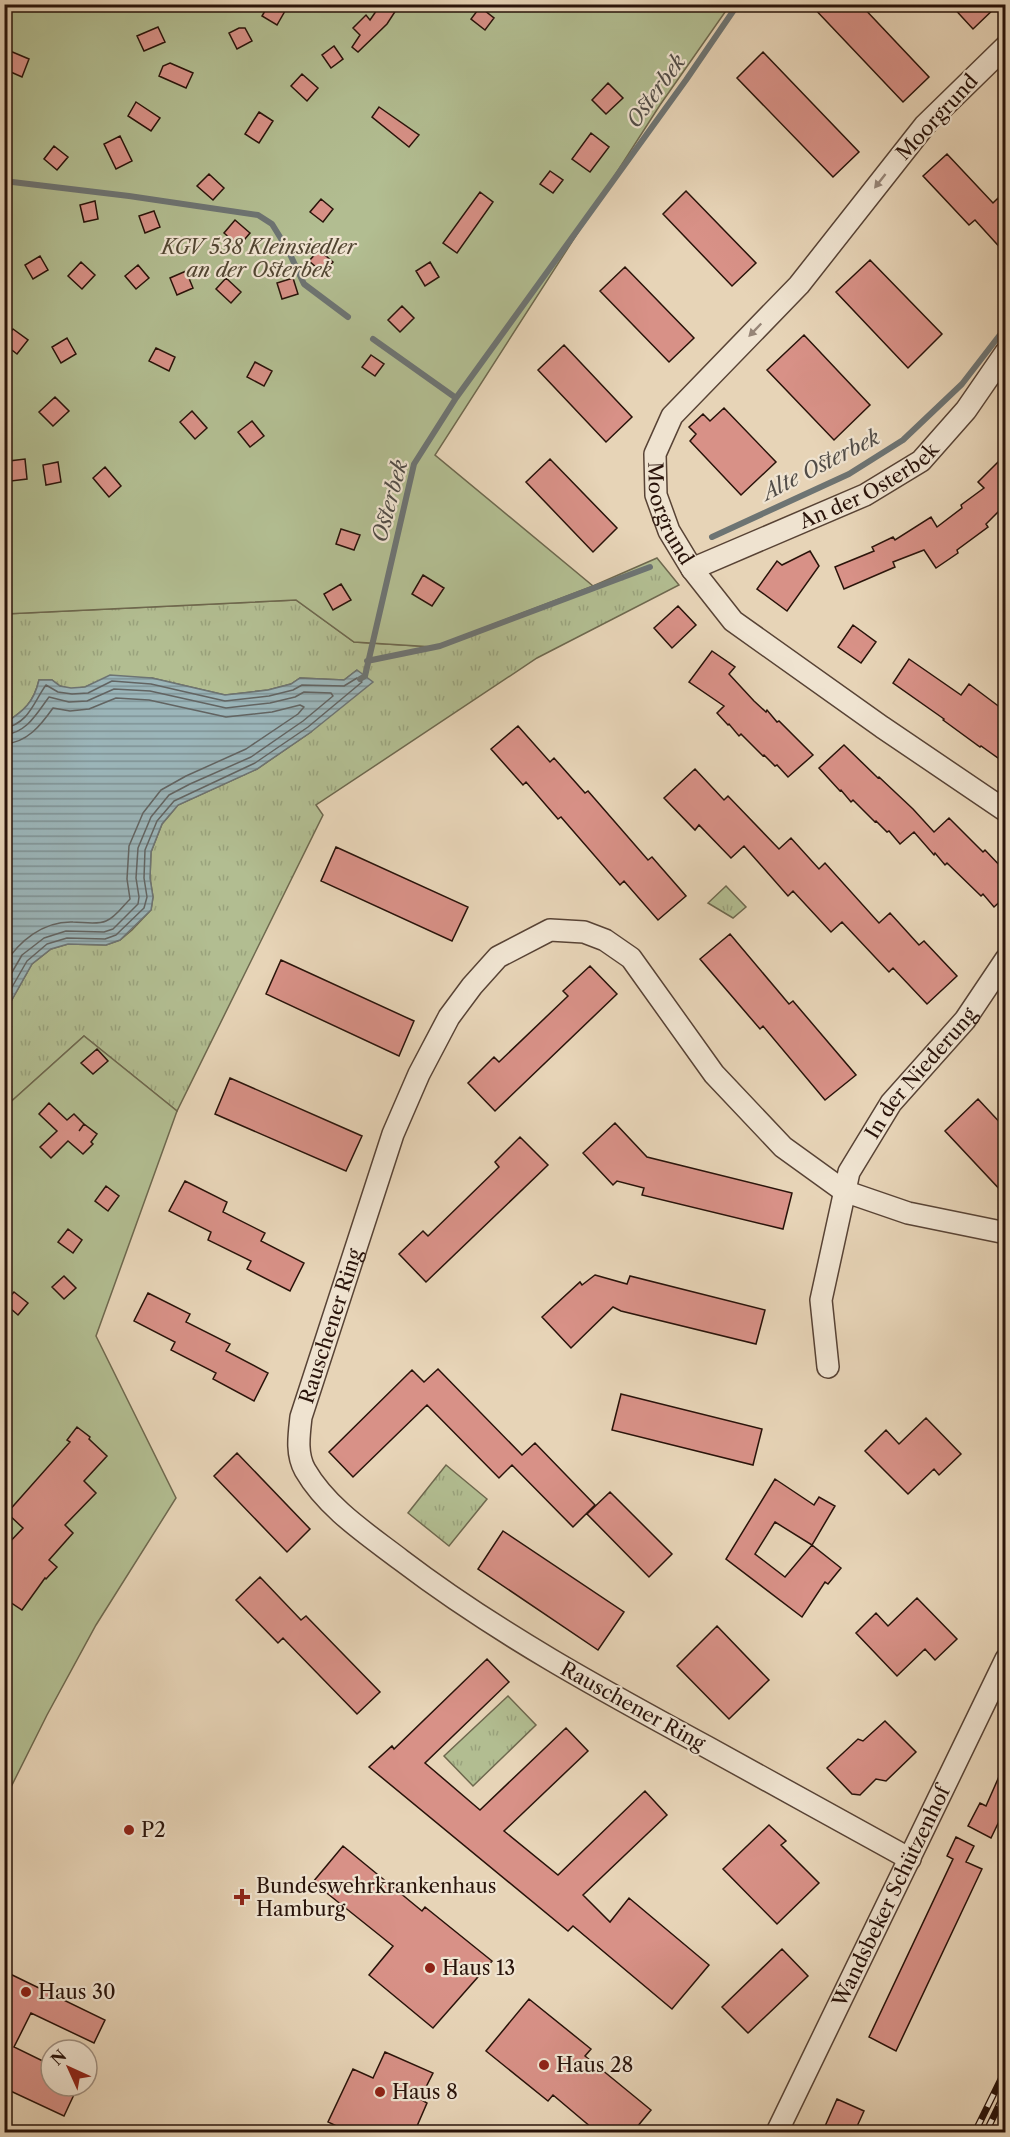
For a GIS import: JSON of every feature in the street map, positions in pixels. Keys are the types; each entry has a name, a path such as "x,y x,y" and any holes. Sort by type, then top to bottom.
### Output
{"street":[{"name":"Moorgrund","path":"1005,46 925,125 799,285 672,416 655,454 656,495 669,531 692,569 734,621 882,727 1005,811"},
{"name":"An der Osterbek","path":"692,569 865,495 921,461 966,410 1005,352"},
{"name":"Rauschener Ring","path":"910,1859 590,1684 440,1590 357,1527 318,1490 304,1468 297,1442 301,1417 356,1243 393,1134 419,1074 449,1017 498,957 550,930 585,932 605,940 631,958 714,1074 783,1147 844,1191 908,1213 1005,1233"},
{"name":"In der Niederung","path":"844,1191 849,1172 891,1103 965,1020 1005,959"},
{"path":"828,1367 821,1300 844,1191"},
{"name":"Wandsbeker Schützenhof","path":"777,2133 1005,1659"}],"green space":[{"name":"KGV 538 Kleinsiedler an der Osterbek","path":"4,5 730,5 660,105 435,455 593,586 434,647 354,642 296,600 5,614"},
{"path":"657,558 679,585 537,658 316,805 323,815 177,1111 84,1036 5,1107 5,1012 32,964 51,949 68,944 106,945 120,940 132,930 151,910 153,897 150,878 151,852 162,824 178,805 257,769 311,732 357,670 344,680 300,678 291,684 268,690 225,695 152,678 97,682 71,689 60,686 52,680 39,680 27,705 5,723 4,614 296,600 354,642 434,647 593,586"},
{"path":"726,886 746,907 733,918 708,903"},
{"path":"84,1036 177,1111 96,1336 176,1498 96,1625 9,1791 5,1794 5,1107"},
{"path":"446,1465 487,1499 449,1546 408,1513"},
{"path":"508,1696 536,1725 473,1786 444,1756"}],"water":[{"path":"357,670 373,682 311,732 257,769 178,805 162,824 151,852 150,878 153,897 151,910 120,940 106,945 68,944 51,949 32,964 5,1012 5,723 27,705 39,680 52,680 60,686 71,688 85,687 110,675 152,678 225,695 268,690 291,684 300,678 344,680"}],"building":[{"path":"269,4 274,4 285,11 277,25 262,16"},
{"path":"381,4 400,4 387,24 358,52 352,47 360,35 353,28 366,15 370,20"},
{"path":"810,4 860,4 929,77 903,102"},
{"path":"950,4 999,4 973,29"},
{"path":"480,7 494,18 485,30 471,19"},
{"path":"158,27 165,42 144,51 137,36"},
{"path":"245,28 252,41 237,49 229,33"},
{"path":"334,46 343,59 331,68 322,55"},
{"path":"10,51 29,59 22,77 4,69"},
{"path":"763,52 859,152 833,177 737,78"},
{"path":"170,63 193,73 186,88 159,76 163,66"},
{"path":"302,74 318,88 307,101 291,86"},
{"path":"608,83 623,98 606,114 592,100"},
{"path":"136,102 160,118 151,131 128,116"},
{"path":"379,107 419,135 409,147 372,117"},
{"path":"259,112 273,121 259,143 245,134"},
{"path":"591,133 609,147 590,172 572,159"},
{"path":"120,136 132,161 116,169 104,144"},
{"path":"54,146 68,157 57,170 44,159"},
{"path":"947,154 993,203 998,198 1005,206 1005,253 975,220 969,225 923,176"},
{"path":"550,171 563,180 553,193 540,184"},
{"path":"209,174 224,188 213,200 197,186"},
{"path":"686,191 756,263 732,286 663,214"},
{"path":"480,192 493,202 457,253 443,243"},
{"path":"321,199 333,209 323,222 310,212"},
{"path":"95,201 98,219 84,222 80,205"},
{"path":"154,211 160,227 145,233 139,216"},
{"path":"235,220 250,233 239,246 224,233"},
{"path":"319,250 333,262 323,273 309,261"},
{"path":"40,256 48,270 33,279 25,265"},
{"path":"870,260 942,334 908,368 836,292"},
{"path":"81,262 95,275 82,289 68,276"},
{"path":"430,262 439,277 425,286 416,271"},
{"path":"138,265 149,278 136,289 125,276"},
{"path":"625,267 694,338 669,362 600,291"},
{"path":"186,271 193,288 177,295 170,278"},
{"path":"226,278 241,292 231,303 216,289"},
{"path":"293,278 298,294 282,299 277,283"},
{"path":"402,306 414,318 400,332 388,320"},
{"path":"13,329 28,340 17,354 4,344 4,340"},
{"path":"804,335 870,405 834,440 767,370"},
{"path":"67,338 76,354 61,363 52,347"},
{"path":"564,345 632,417 606,442 538,370"},
{"path":"156,348 175,357 169,371 149,361"},
{"path":"371,355 384,364 375,376 362,367"},
{"path":"255,362 272,371 264,386 247,377"},
{"path":"55,397 69,411 53,426 39,412"},
{"path":"724,408 776,462 741,495 690,441 696,434 689,427 703,414 710,421"},
{"path":"192,411 207,428 195,439 180,422"},
{"path":"252,421 264,436 250,447 238,432"},
{"path":"1005,455 1005,505 986,524 988,527 957,550 958,553 936,568 924,550 893,562 895,567 844,589 835,567 874,551 872,547 893,537 895,540 931,517 937,527 984,488 978,482"},
{"path":"25,459 27,479 11,481 9,461"},
{"path":"550,459 617,528 593,552 526,482"},
{"path":"58,462 61,482 46,485 43,465"},
{"path":"105,467 121,486 109,497 93,478"},
{"path":"341,529 360,535 354,550 336,544"},
{"path":"810,551 819,566 787,611 757,589 777,561 782,565"},
{"path":"423,575 444,588 432,606 412,594"},
{"path":"341,584 351,600 333,610 324,594"},
{"path":"678,606 696,625 672,648 654,628"},
{"path":"853,625 876,642 861,663 838,647"},
{"path":"712,651 735,667 729,674 754,701 766,712 767,710 813,755 788,777 741,734 739,736 717,713 724,706 689,682"},
{"path":"909,659 961,695 969,684 1005,711 1005,763 893,683"},
{"path":"518,726 550,762 554,758 585,793 588,791 648,860 652,857 686,896 658,920 624,881 620,885 561,817 558,819 526,782 523,785 491,749"},
{"path":"844,745 913,809 934,832 949,818 983,852 985,850 1005,871 1005,897 994,907 983,894 981,896 947,863 945,865 935,853 934,855 914,832 900,844 889,831 887,832 875,822 853,800 851,802 819,768"},
{"path":"695,769 724,800 728,796 779,849 791,838 819,869 825,863 879,923 890,913 919,945 924,941 957,976 927,1004 893,968 889,972 842,922 831,932 793,891 788,896 744,846 731,858 699,825 695,830 664,798"},
{"path":"336,847 468,907 452,941 321,881"},
{"path":"730,934 789,1004 793,1001 856,1075 825,1100 763,1026 760,1029 700,959"},
{"path":"281,960 414,1021 399,1056 266,994"},
{"path":"590,966 617,994 495,1111 468,1083 494,1057 499,1062 568,996 563,991"},
{"path":"97,1049 108,1061 93,1074 81,1063"},
{"path":"230,1078 362,1136 346,1171 215,1114"},
{"path":"978,1099 1005,1128 1005,1195 945,1131"},
{"path":"49,1103 67,1120 74,1114 97,1134 91,1142 93,1144 83,1154 68,1141 51,1158 40,1147 57,1131 39,1114"},
{"path":"615,1123 647,1157 792,1193 783,1229 642,1195 644,1188 617,1181 613,1185 583,1153"},
{"path":"520,1137 548,1165 426,1282 399,1254 423,1231 428,1236 499,1167 495,1162"},
{"path":"185,1181 227,1202 223,1212 265,1233 261,1241 304,1263 290,1291 247,1269 251,1261 208,1240 211,1232 169,1211"},
{"path":"106,1186 119,1196 108,1211 95,1201"},
{"path":"68,1229 82,1240 73,1253 58,1242"},
{"path":"595,1275 627,1284 630,1276 765,1310 756,1344 621,1311 613,1307 571,1348 542,1317 580,1282 582,1285"},
{"path":"64,1276 76,1288 64,1299 52,1287"},
{"path":"14,1292 28,1303 18,1315 4,1303"},
{"path":"148,1293 190,1314 186,1322 230,1344 226,1351 268,1373 254,1401 213,1379 216,1373 171,1350 175,1342 134,1321"},
{"path":"438,1369 522,1455 535,1443 595,1505 573,1527 512,1465 499,1478 427,1405 353,1477 329,1452 412,1370 424,1382"},
{"path":"621,1394 762,1429 753,1465 612,1430"},
{"path":"926,1418 961,1454 939,1475 934,1469 908,1494 865,1451 886,1430 899,1444"},
{"path":"77,1427 90,1437 89,1439 107,1456 84,1481 96,1493 65,1525 73,1533 49,1560 57,1567 45,1578 22,1610 4,1598 4,1548 23,1528 7,1513 70,1442 67,1440"},
{"path":"237,1453 310,1529 287,1552 214,1476"},
{"path":"775,1479 814,1505 819,1497 835,1506 812,1545 841,1568 828,1584 825,1582 802,1617 726,1559","holes":["775,1522 812,1545 785,1577 755,1554"]},
{"path":"610,1492 672,1554 649,1577 587,1514"},
{"path":"503,1531 624,1612 598,1650 478,1569"},
{"path":"260,1577 301,1620 306,1616 380,1692 357,1714 283,1638 278,1643 236,1600"},
{"path":"917,1598 957,1639 935,1660 925,1649 897,1676 856,1633 876,1613 888,1626"},
{"path":"717,1626 769,1680 729,1719 677,1666"},
{"path":"487,1659 509,1682 425,1763 480,1810 566,1728 588,1751 504,1831 558,1875 645,1791 667,1815 583,1895 610,1922 629,1898 709,1965 672,2009 573,1926 568,1931 369,1767 392,1746 394,1749"},
{"path":"885,1721 916,1752 886,1781 876,1779 860,1795 852,1794 827,1768 858,1739 863,1741"},
{"path":"1005,1763 1005,1809 991,1838 968,1826 980,1803 986,1806"},
{"path":"769,1825 786,1841 781,1845 819,1883 777,1924 723,1869"},
{"path":"956,1837 974,1846 966,1862 982,1869 896,2051 869,2037 953,1859 947,1856"},
{"name":"Haus 13","path":"343,1846 422,1911 425,1907 492,1961 433,2028 369,1975 393,1946 313,1882"},
{"path":"782,1949 808,1976 748,2033 722,2007"},
{"path":"4,1971 105,2020 96,2038 84,2038 31,2013 14,2047 39,2059 39,2098 72,2098 64,2116 4,2088"},
{"name":"Haus 28","path":"529,1999 591,2049 585,2056 651,2110 632,2133 598,2133 553,2095 548,2101 486,2051"},
{"name":"Haus 8","path":"385,2052 433,2073 420,2099 427,2103 414,2133 351,2133 328,2122 353,2069 373,2078"},
{"path":"837,2099 864,2111 854,2133 822,2133"}],"waterway":[{"name":"Osterbek","path":"360,679 365,676 414,464 456,398 686,80 738,4"},
{"path":"4,181 258,215 272,224 288,250 304,284 348,317"},
{"name":"Alte Osterbek","path":"712,537 849,474 903,440 962,384 1006,327"},
{"path":"373,339 456,398"},
{"name":"Alte Osterbek","path":"367,661 440,646 650,567"}],"railway":[{"path":"975,2132 1006,2069"},
{"path":"986,2132 1006,2091"}],"place":[{"name":"P2","path":"129,1830"},
{"name":"Bundeswehrkrankenhaus Hamburg","path":"242,1897"},
{"name":"Haus 13","path":"430,1968"},
{"name":"Haus 30","path":"26,1992"},
{"name":"Haus 28","path":"544,2065"},
{"name":"Haus 8","path":"380,2092"}]}
